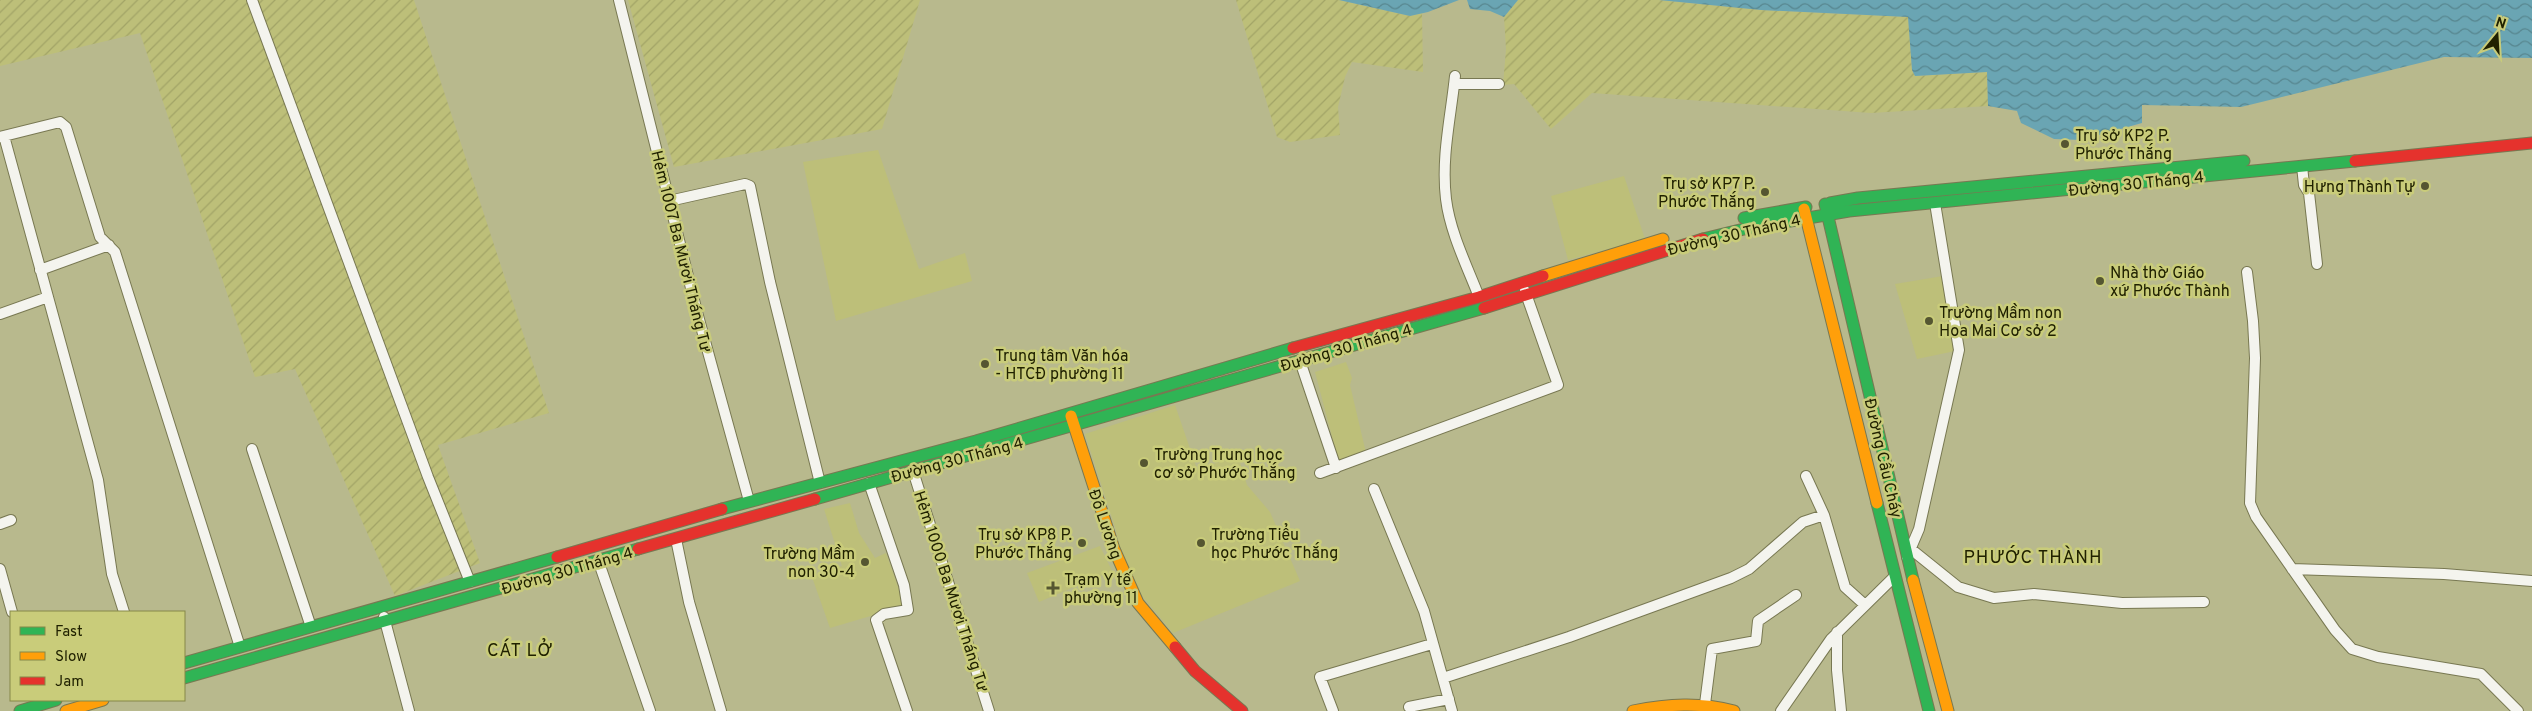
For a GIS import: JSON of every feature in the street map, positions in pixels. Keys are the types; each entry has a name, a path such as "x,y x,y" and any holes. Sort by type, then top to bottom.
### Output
{"main road":[{"name":"Đường 30 Tháng 4","path":"1888,201 1936,202 2155,182 2510,140 2532,132"},
{"name":"Đường 30 Tháng 4","path":"185,663 381,609 749,501 1070,414 1330,338 1481,302 1527,295 1603,263 1617,252 1747,217 1805,213 1859,204 2152,169 2510,140 2532,143"},
{"path":"2152,169 2155,182"},
{"name":"Đường Cầu Cháy","path":"1826,209 1948,711"},
{"name":"Đường Cầu Cháy","path":"1805,213 1928,711"},
{"name":"Đường 30 Tháng 4","path":"185,678 1333,352 1481,302 1522,283 1603,263"},
{"path":"1330,338 1333,352"},
{"name":"Đô Lương","path":"1070,414 1114,549 1138,602 1195,671 1242,711"},
{"path":"470,582 475,596"},
{"path":"1918,668 1936,664"},
{"path":"20,711 37,703 50,701"},
{"path":"66,711 100,701"},
{"path":"1633,711 1661,704 1705,704 1734,711"}],"street":[{"path":"252,0 428,477 470,582"},
{"name":"Hẻm 1007 Ba Mươi Tháng Tư","path":"619,0 669,200 749,501"},
{"path":"1481,302 1460,251 1446,199 1446,137 1454,80 1499,84"},
{"path":"124,611 112,574 98,480 2,137 60,122 66,127 100,237 114,252 240,647"},
{"path":"2302,166 2304,185 2309,193 2317,264"},
{"path":"669,200 745,184 750,186 770,282 820,483"},
{"path":"1936,202 1959,350 1919,529 1909,554 1958,587 1994,598 2034,594 2122,603 2204,602"},
{"path":"40,270 109,245"},
{"path":"2247,272 2255,358 2250,503 2256,516 2335,630 2352,649 2378,657 2481,674 2518,711"},
{"path":"1320,474 1558,385 1522,283"},
{"path":"0,314 48,297"},
{"path":"1300,361 1336,468"},
{"path":"252,449 311,627"},
{"name":"Hẻm 1000 Ba Mươi Tháng Tư","path":"914,471 990,711"},
{"path":"1806,476 1824,515 1845,587 1865,605"},
{"path":"869,483 904,585 908,610 884,614 876,620 907,711"},
{"path":"1374,489 1424,612 1452,711"},
{"path":"1443,678 1569,637 1731,578 1749,569 1803,522 1824,515"},
{"path":"0,524 12,520"},
{"path":"676,539 689,602 721,711"},
{"path":"598,560 650,711"},
{"path":"2292,568 2444,574 2532,581"},
{"path":"0,569 12,611"},
{"path":"1781,711 1837,632 1894,577"},
{"path":"1705,704 1712,649 1756,641 1758,621 1796,595"},
{"path":"381,609 409,711"},
{"path":"1837,632 1837,670 1842,711"},
{"path":"1333,711 1320,677 1432,644"},
{"path":"1409,708 1448,698"}],"shaded area":[{"path":"0,0 414,0 549,413 438,445 480,563 395,596 295,369 255,377 140,33 0,66"},
{"path":"628,0 920,0 882,129 674,167"},
{"path":"1236,0 1339,0 1410,16 1422,13 1423,72 1352,62 1345,77 1338,107 1340,135 1290,142 1277,137"},
{"path":"1518,0 1659,0 1761,10 1908,17 1912,70 1915,76 1987,72 1988,106 1871,113 1592,93 1551,129 1514,84 1503,85 1506,49 1504,17"},
{"path":"878,150 919,269 965,253 972,281 836,321 803,162"},
{"path":"1624,176 1645,239 1568,260 1551,196"},
{"name":"Trường Mầm non Hoa Mai Cơ sở 2","path":"1943,276 1960,350 1917,359 1895,284"},
{"path":"1346,362 1352,378 1350,385 1366,453 1339,463 1315,372"},
{"name":"Trường Tiểu học Phước Thắng","path":"1175,405 1197,469 1238,456 1247,485 1270,512 1300,581 1173,633 1133,585 1122,559 1115,527 1085,434"},
{"name":"Trường Mầm non 30-4","path":"850,503 859,533 875,558 886,553 903,601 901,607 830,628 812,577 842,566 824,509"},
{"name":"Trạm Y tế phường 11","path":"1100,546 1112,571 1039,602 1027,573"}],"water":[{"path":"1339,0 1459,0 1428,12 1410,16"},
{"path":"1467,0 1518,0 1504,17 1490,11 1470,9"},
{"path":"1659,0 2532,0 2532,58 2444,57 2241,107 2142,105 2142,123 2081,140 2054,139 2021,123 2017,111 1988,106 1987,72 1915,76 1912,70 1908,17 1761,10"}],"traffic: fast":[{"path":"1830,203 1858,198 2244,161"},
{"path":"1703,239 1744,229 1849,211 2355,161"},
{"path":"1825,204 1913,580"},
{"path":"1744,218 1806,207"},
{"path":"815,499 1484,308"},
{"path":"722,509 976,441 1293,348"},
{"path":"1877,503 1929,711"},
{"path":"185,678 638,549"},
{"path":"185,663 557,557"},
{"path":"20,711 53,701"}],"traffic: slow":[{"path":"1804,209 1877,503"},
{"path":"1543,276 1663,239"},
{"path":"1071,416 1114,549 1138,603 1175,647"},
{"path":"1913,580 1948,711"},
{"path":"66,711 100,701"},
{"path":"1633,711 1684,705 1709,706 1734,711"}],"traffic: jam":[{"path":"2355,161 2532,143"},
{"path":"1484,308 1703,239"},
{"path":"1293,348 1479,297 1543,276"},
{"path":"638,549 815,499"},
{"path":"557,557 722,509"},
{"path":"1175,647 1195,671 1242,711"}],"place":[{"name":"Trụ sở KP2 P. Phước Thắng","path":"2065,144"},
{"name":"Hưng Thành Tự","path":"2425,186"},
{"name":"Trụ sở KP7 P. Phước Thắng","path":"1765,192"},
{"name":"Nhà thờ Giáo xứ Phước Thành","path":"2100,281"},
{"name":"Trường Mầm non Hoa Mai Cơ sở 2","path":"1929,321"},
{"name":"Trung tâm Văn hóa - HTCĐ phường 11","path":"985,364"},
{"name":"Trường Trung học cơ sở Phước Thắng","path":"1144,463"},
{"name":"Trụ sở KP8 P. Phước Thắng","path":"1082,543"},
{"name":"Trường Tiểu học Phước Thắng","path":"1201,543"},
{"name":"Trường Mầm non 30-4","path":"865,562"},
{"name":"Trạm Y tế phường 11","path":"1053,588"}],"district":[{"name":"PHƯỚC THÀNH","path":"2033,557"},
{"name":"CÁT LỞ","path":"520,650"}]}
